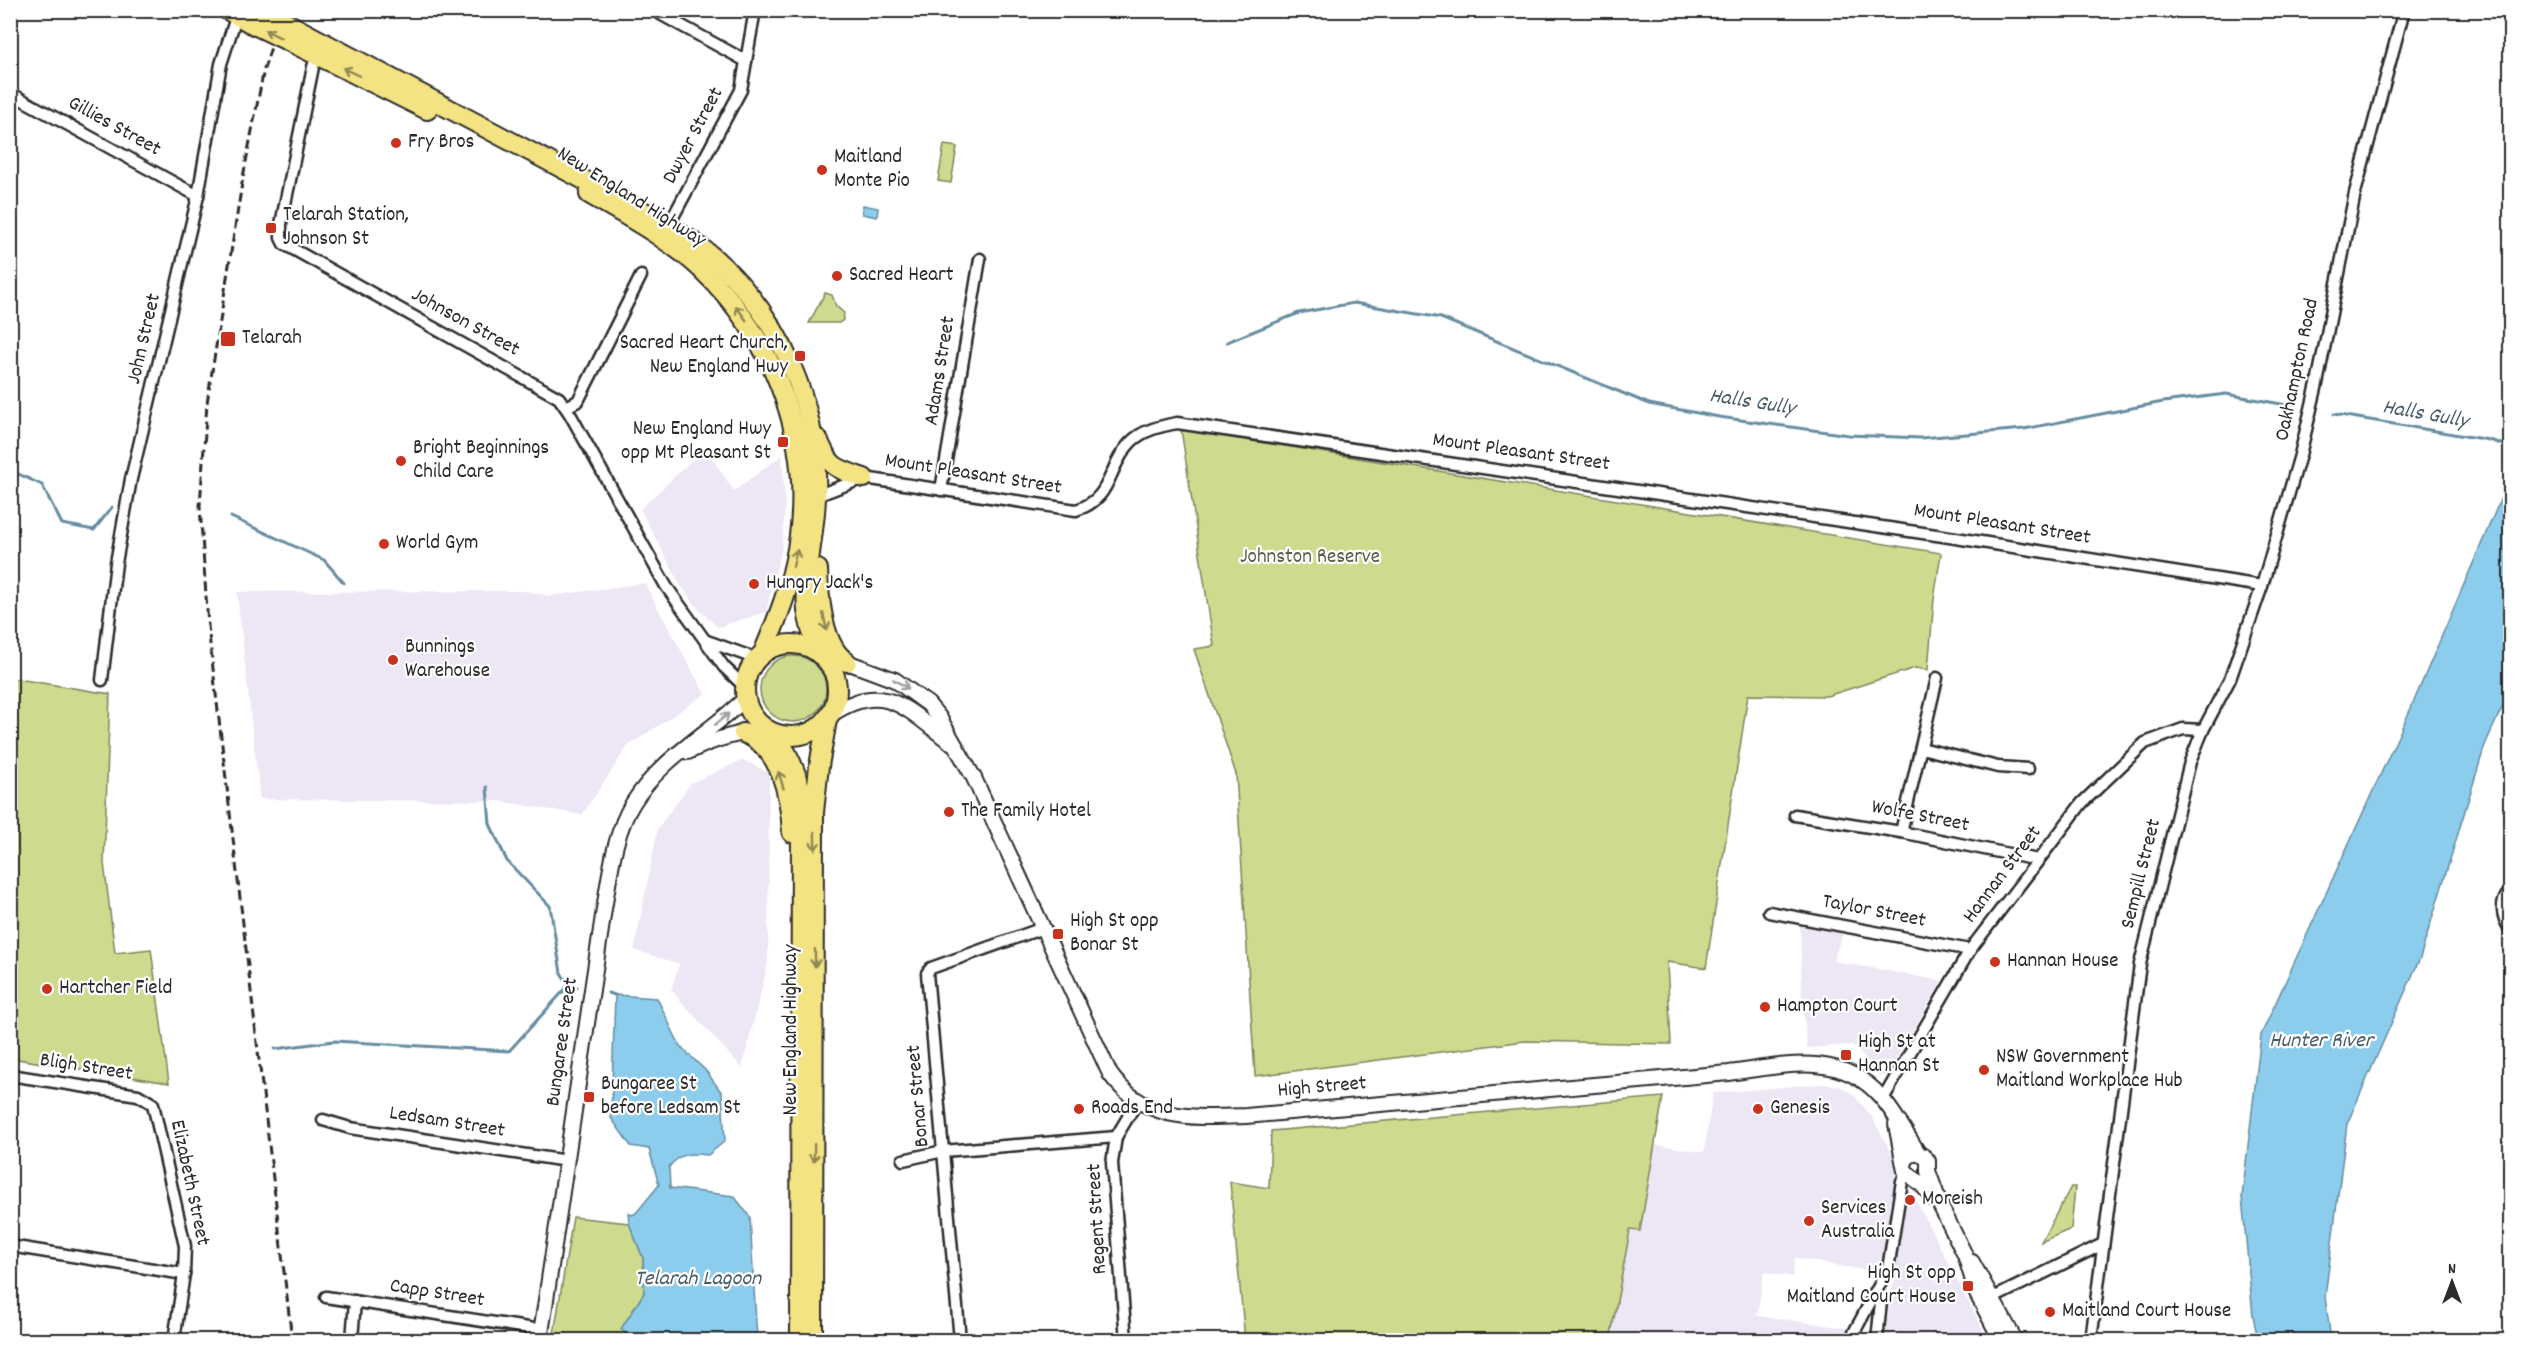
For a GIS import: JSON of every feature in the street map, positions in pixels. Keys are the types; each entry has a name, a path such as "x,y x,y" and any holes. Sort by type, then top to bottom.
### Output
{"highway":[{"name":"New England Highway","path":"243,14 299,38 598,185 665,232 745,318 774,368 789,410 799,457 800,527 789,582 760,656"},
{"name":"New England Highway","path":"665,232 693,241 737,280 760,309 788,357 807,410 815,455 816,496 807,586 807,611 822,656"},
{"path":"807,410 826,458 837,468 864,478"},
{"path":"814,523 818,583 829,636 837,656 847,662"},
{"path":"790,644 809,648 822,656 836,676 838,689 829,717 819,729 797,736 772,732 754,717 745,692 749,673 760,656 772,648 790,644"},
{"name":"New England Highway","path":"813,1341 814,812 819,766 829,717"},
{"name":"New England Highway","path":"772,732 788,753 797,772 801,792 800,1341"},
{"path":"743,733 761,741 769,749 782,779 791,827 793,863 801,900"}],"main road":[{"name":"High Street","path":"822,656 847,662 895,680 913,691 933,711 974,778 1110,1074 1124,1092 1148,1108 1170,1114 1214,1117 1246,1116 1816,1064 1846,1071 1869,1086 1883,1099 1919,1154"},
{"name":"Bungaree Street","path":"541,1335 613,860 631,805 645,786 745,692"},
{"name":"High Street","path":"829,717 856,700 880,698 895,702 910,711 954,745"},
{"name":"Bungaree Street","path":"665,765 715,740 743,733 772,732"},
{"name":"High Street","path":"1895,1116 1908,1172"},
{"path":"1941,1207 1908,1172 1909,1156 1919,1154 1928,1161 1928,1171 1941,1207 1987,1301 2001,1341"},
{"path":"1908,1172 1922,1177 1928,1171"},
{"path":"1987,1301 2015,1341"}],"street":[{"path":"653,10 746,61"},
{"name":"Dwyer Street","path":"665,232 741,90 755,10"},
{"name":"Oakhampton Road","path":"2203,730 2230,679 2262,586 2300,456 2317,384 2355,193 2404,10"},
{"name":"John Street","path":"102,680 116,563 131,479 198,196 221,64 243,14"},
{"name":"Johnson Street","path":"320,49 313,67 281,224 281,238 284,243 552,393 566,406 666,586 724,667 745,692"},
{"name":"Gillies Street","path":"10,93 198,196"},
{"name":"Adams Street","path":"941,490 980,259"},
{"path":"566,406 578,401 641,276"},
{"name":"Mount Pleasant Street","path":"816,496 864,478 1076,510 1095,502 1103,493 1121,455 1131,442 1161,426 1185,423 2262,586"},
{"path":"707,641 760,656"},
{"path":"1901,832 1937,678"},
{"name":"Hannan Street","path":"1883,1099 1970,950 2082,803 2145,743 2183,729 2203,730"},
{"name":"Sempill Street","path":"2091,1341 2140,964 2190,762 2203,730"},
{"path":"1921,748 1998,767 2028,769"},
{"name":"Wolfe Street","path":"1795,815 1901,832 2038,860"},
{"path":"2508,894 2503,915 2511,929"},
{"name":"Taylor Street","path":"1770,912 1970,950"},
{"name":"Bonar Street","path":"960,1341 927,973 931,968 1043,928"},
{"name":"Bligh Street","path":"10,1075 138,1095 153,1104"},
{"name":"Regent Street","path":"1126,1341 1112,1163 1116,1137 1137,1102"},
{"name":"Elizabeth Street","path":"153,1104 185,1246 184,1274 174,1341"},
{"name":"Ledsam Street","path":"323,1120 350,1128 567,1161"},
{"path":"903,1160 943,1150 1116,1137"},
{"path":"1850,1341 1888,1269 1902,1181 1908,1172"},
{"path":"1987,1301 2103,1244"},
{"path":"10,1246 184,1274"},
{"path":"1875,1292 1881,1302 1877,1341"},
{"name":"Capp Street","path":"326,1297 541,1335"},
{"path":"352,1341 355,1301"}],"shaded area":[{"path":"705,448 734,491 782,455 785,508 782,547 766,612 718,627 699,610 681,586 640,509"},
{"path":"644,583 705,694 628,746 582,815 499,801 260,799 237,592 525,591 550,596"},
{"path":"743,760 769,773 768,963 742,1068 671,990 679,964 634,950 658,828 691,783"},
{"path":"1800,921 1844,930 1833,961 1942,981 1886,1076 1880,1076 1853,1045 1807,1048 1802,995"},
{"path":"1819,1084 1837,1085 1853,1094 1872,1117 1893,1156 1896,1168 1883,1255 1874,1272 1795,1258 1792,1277 1764,1272 1757,1316 1848,1328 1842,1340 1666,1340 1611,1332 1631,1229 1640,1230 1655,1145 1704,1152 1713,1093"},
{"path":"1909,1187 1988,1340 1884,1340"}],"green space":[{"path":"944,145 957,147 951,183 938,181"},
{"path":"825,293 832,295 836,306 844,313 843,320 839,323 809,323"},
{"name":"Johnston Reserve","path":"1181,429 1941,553 1934,599 1928,670 1915,668 1827,696 1748,695 1706,968 1667,962 1671,1044 1525,1041 1255,1076 1236,774 1194,649 1214,646"},
{"path":"793,656 805,659 816,666 823,677 826,689 823,701 816,712 805,719 793,722 781,719 770,712 763,701 760,689 763,677 770,666 781,659"},
{"path":"11,678 110,694 104,863 115,953 151,949 169,1083 11,1058"},
{"path":"1663,1097 1640,1231 1630,1230 1610,1340 1245,1340 1230,1182 1269,1188 1271,1131"},
{"path":"2071,1187 2075,1187 2071,1229 2041,1242"},
{"name":"Telarah Lagoon","path":"573,1217 629,1223 643,1258 644,1293 621,1329 634,1340 553,1340"}],"water":[{"path":"863,205 878,208 877,217 862,214"},
{"name":"Hunter River","path":"2510,477 2510,690 2485,745 2420,958 2347,1124 2325,1297 2331,1340 2258,1340 2253,1316 2242,1197 2261,1035 2411,708"},
{"name":"Telarah Lagoon","path":"615,995 657,998 680,1046 706,1071 722,1093 725,1141 708,1155 686,1155 673,1162 669,1167 670,1188 734,1196 750,1217 757,1340 634,1340 621,1329 644,1293 643,1258 629,1223 628,1212 632,1215 636,1213 659,1185 649,1149 631,1146 611,1118"}],"waterway":[{"name":"Halls Gully","path":"1227,342 1299,313 1354,303 1441,318 1649,404 1719,417 1849,435 1921,438 2024,429 2163,402 2226,394 2292,406"},
{"name":"Halls Gully","path":"2334,414 2489,440 2510,447"},
{"path":"10,470 42,485 62,524 94,530 112,507"},
{"path":"231,517 324,560 344,583"},
{"path":"487,787 490,824 507,861 550,906 561,973 569,985 577,987"},
{"path":"275,1049 334,1041 509,1051 569,985"},
{"path":"608,993 615,995"}],"railway":[{"path":"283,10 264,69 243,177 207,403 200,506 208,626 292,1340"}],"place":[{"name":"Fry Bros","path":"396,143"},
{"name":"Maitland Monte Pio","path":"822,170"},
{"name":"Telarah Station, Johnson St","path":"271,228"},
{"name":"Sacred Heart","path":"837,276"},
{"name":"Telarah","path":"228,339"},
{"name":"Sacred Heart Church, New England Hwy","path":"800,356"},
{"name":"New England Hwy opp Mt Pleasant St","path":"783,442"},
{"name":"Bright Beginnings Child Care","path":"401,461"},
{"name":"World Gym","path":"384,544"},
{"name":"Hungry Jack's","path":"754,584"},
{"name":"Bunnings Warehouse","path":"393,660"},
{"name":"The Family Hotel","path":"949,812"},
{"name":"High St opp Bonar St","path":"1058,934"},
{"name":"Hannan House","path":"1995,962"},
{"name":"Hartcher Field","path":"47,989"},
{"name":"Hampton Court","path":"1765,1007"},
{"name":"High St at Hannan St","path":"1846,1055"},
{"name":"NSW Government Maitland Workplace Hub","path":"1984,1070"},
{"name":"Bungaree St before Ledsam St","path":"589,1097"},
{"name":"Roads End","path":"1079,1109"},
{"name":"Genesis","path":"1758,1109"},
{"name":"Moreish","path":"1910,1200"},
{"name":"Services Australia","path":"1809,1221"},
{"name":"High St opp Maitland Court House","path":"1968,1286"},
{"name":"Maitland Court House","path":"2050,1312"}]}
